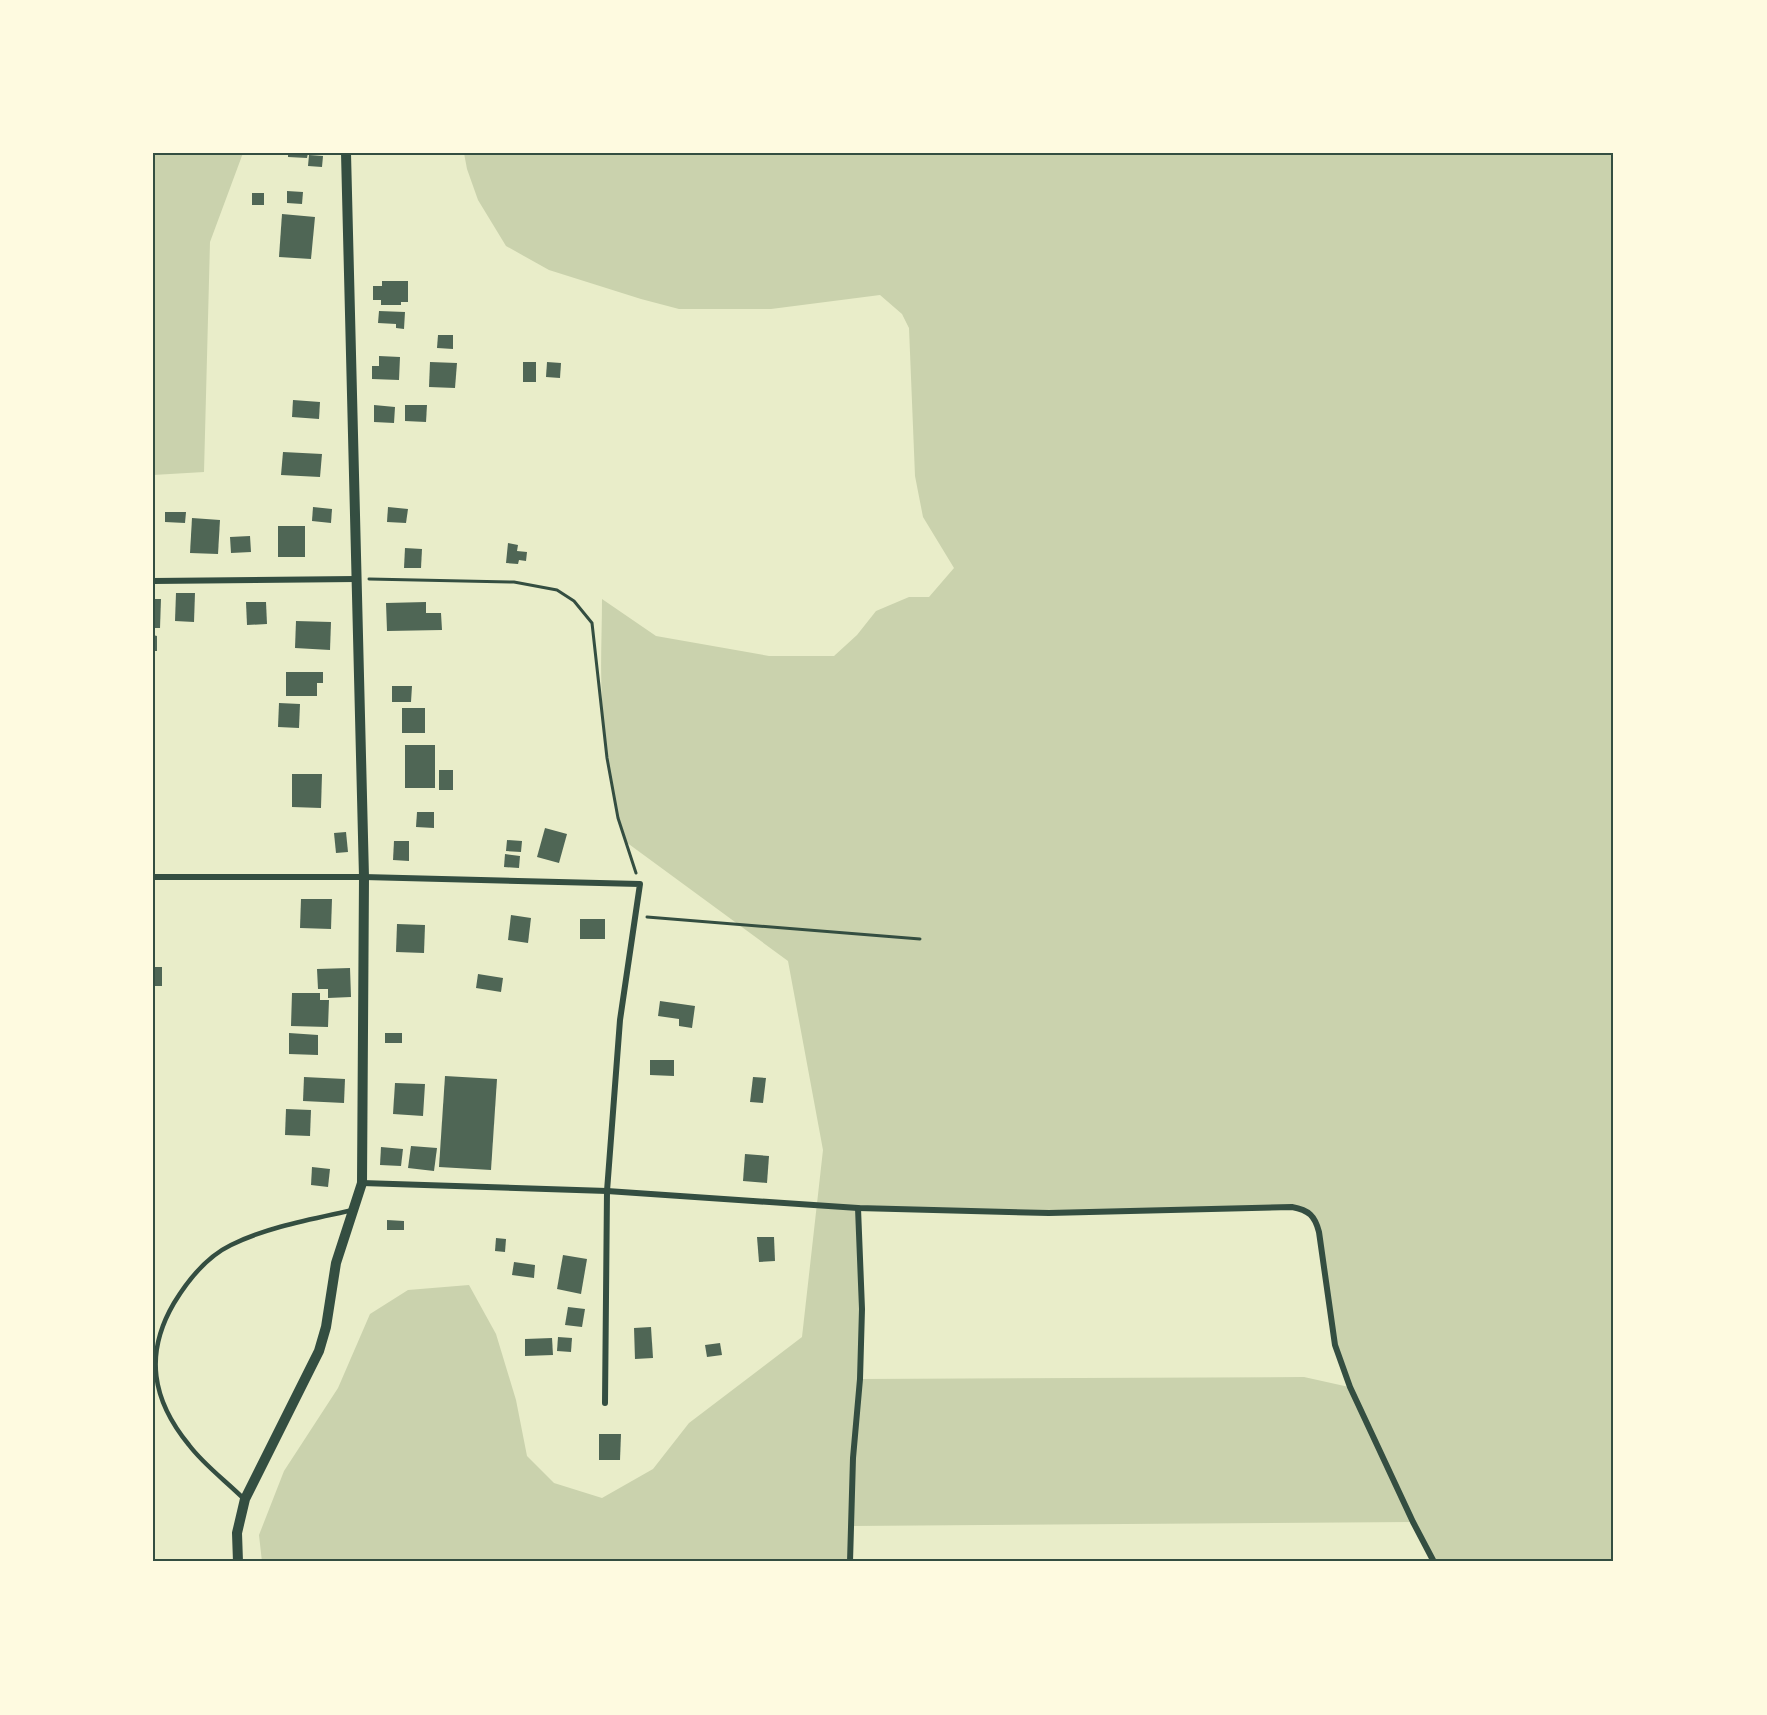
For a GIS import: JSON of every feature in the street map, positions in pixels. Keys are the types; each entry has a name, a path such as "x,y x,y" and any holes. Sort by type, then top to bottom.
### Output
{"street":[{"path":"238,1562 237,1533 245,1499 319,1351 326,1327 336,1263 362,1183 364,877 346,153"},
{"path":"153,581 356,579"},
{"path":"153,877 364,877 640,884 620,1020 607,1191 605,1403"},
{"path":"362,1183 607,1191 858,1208 1049,1213 1281,1207 1302,1209 1310,1212 1319,1232 1335,1346 1350,1387 1434,1562"},
{"path":"849,1562 853,1458 861,1368 862,1309 858,1208"}],"lane":[{"path":"245,1499 189,1446 159,1395 155,1374 157,1347 164,1321 200,1267 230,1245 284,1226 353,1210"}],"path":[{"path":"356,579 514,582 557,590 574,601 592,623 607,758 618,819 640,884"},
{"path":"636,916 920,939"}],"green space":[{"path":"153,153 243,153 210,242 204,472 153,475"},
{"path":"464,153 1614,153 1614,1562 1434,1562 1413,1522 852,1526 849,1562 262,1562 259,1535 284,1471 338,1388 370,1314 408,1290 469,1285 496,1334 516,1400 527,1456 554,1483 602,1498 653,1469 689,1423 802,1337 823,1150 788,961 626,842 612,790 604,737 601,676 602,599 656,636 769,656 834,656 857,635 876,611 909,597 929,597 954,568 923,517 915,476 909,328 902,314 880,295 771,309 679,309 641,299 549,270 506,246 478,200","holes":["858,1208 1049,1213 1302,1209 1316,1221 1335,1345 1349,1387 1304,1377 861,1379"]}],"building":[{"path":"288,153 308,153 307,158 288,157"},
{"path":"309,155 323,156 322,167 308,166"},
{"path":"287,191 303,192 302,204 287,203"},
{"path":"252,193 264,193 264,205 252,205"},
{"path":"282,214 315,217 311,259 279,257"},
{"path":"382,281 408,281 408,302 401,302 401,305 381,305 381,300 373,300 373,286 382,286"},
{"path":"379,311 405,312 404,329 396,328 396,324 378,323"},
{"path":"438,335 453,335 453,349 437,348"},
{"path":"379,356 400,357 399,380 372,379 372,366 379,366"},
{"path":"430,362 457,363 455,388 429,387"},
{"path":"523,362 536,362 536,382 523,382"},
{"path":"547,362 561,363 560,378 546,377"},
{"path":"293,400 320,402 319,419 292,417"},
{"path":"374,405 395,407 394,423 374,422"},
{"path":"405,405 427,405 426,422 405,421"},
{"path":"283,452 322,454 320,477 281,475"},
{"path":"313,507 332,509 331,523 312,521"},
{"path":"388,507 408,509 406,523 387,522"},
{"path":"165,512 186,512 185,523 165,522"},
{"path":"192,518 220,520 218,554 190,553"},
{"path":"278,526 305,526 305,557 278,557"},
{"path":"250,536 251,552 231,553 230,537"},
{"path":"508,543 518,545 517,551 527,552 526,561 519,560 518,564 506,563"},
{"path":"405,548 422,549 421,568 404,568"},
{"path":"176,593 195,593 194,622 175,621"},
{"path":"153,599 161,599 160,628 153,628"},
{"path":"246,602 266,602 267,624 247,625"},
{"path":"426,602 426,613 441,613 442,630 387,631 386,603"},
{"path":"296,621 331,622 330,650 295,648"},
{"path":"153,635 157,636 157,651 153,651"},
{"path":"286,672 323,672 323,683 317,683 317,696 286,696"},
{"path":"392,686 412,686 411,702 392,702"},
{"path":"279,703 300,704 299,728 278,727"},
{"path":"402,708 425,708 425,733 402,733"},
{"path":"405,745 435,745 435,788 405,788"},
{"path":"439,770 453,770 453,790 439,790"},
{"path":"292,774 322,774 321,808 292,807"},
{"path":"417,812 434,812 434,828 416,827"},
{"path":"545,828 567,834 559,863 537,857"},
{"path":"346,832 348,852 336,853 334,833"},
{"path":"507,840 522,841 521,852 506,851"},
{"path":"394,841 409,841 409,861 393,860"},
{"path":"505,854 520,856 519,868 504,867"},
{"path":"301,899 332,899 331,929 300,928"},
{"path":"511,915 531,918 528,943 508,940"},
{"path":"580,919 605,919 605,939 580,939"},
{"path":"397,924 425,925 424,953 396,952"},
{"path":"153,967 162,967 162,986 153,986"},
{"path":"350,968 351,997 328,998 328,989 318,989 317,969"},
{"path":"478,974 503,978 501,992 476,988"},
{"path":"292,993 320,993 320,1000 329,1000 328,1027 291,1026"},
{"path":"660,1001 695,1006 692,1028 679,1026 679,1019 658,1016"},
{"path":"289,1033 318,1035 318,1055 289,1054"},
{"path":"385,1033 402,1033 402,1043 385,1043"},
{"path":"650,1060 674,1060 674,1076 650,1075"},
{"path":"445,1076 497,1079 491,1170 439,1167"},
{"path":"304,1077 345,1079 344,1103 303,1101"},
{"path":"753,1077 766,1078 763,1103 750,1102"},
{"path":"395,1083 425,1084 423,1116 393,1114"},
{"path":"286,1109 311,1110 310,1136 285,1135"},
{"path":"411,1146 437,1148 434,1171 408,1168"},
{"path":"381,1147 403,1149 401,1166 380,1165"},
{"path":"745,1154 769,1156 767,1183 743,1181"},
{"path":"312,1167 330,1169 328,1187 311,1185"},
{"path":"387,1220 404,1221 404,1230 387,1230"},
{"path":"757,1237 774,1237 775,1261 759,1262"},
{"path":"496,1238 506,1239 505,1252 495,1251"},
{"path":"563,1255 587,1259 581,1294 557,1289"},
{"path":"514,1262 535,1265 534,1278 512,1275"},
{"path":"568,1307 585,1309 582,1327 565,1325"},
{"path":"651,1327 653,1358 635,1359 634,1328"},
{"path":"558,1337 572,1338 571,1352 557,1351"},
{"path":"552,1338 553,1355 525,1356 525,1339"},
{"path":"720,1343 722,1355 707,1357 705,1345"},
{"path":"599,1434 621,1434 620,1460 599,1460"}]}
